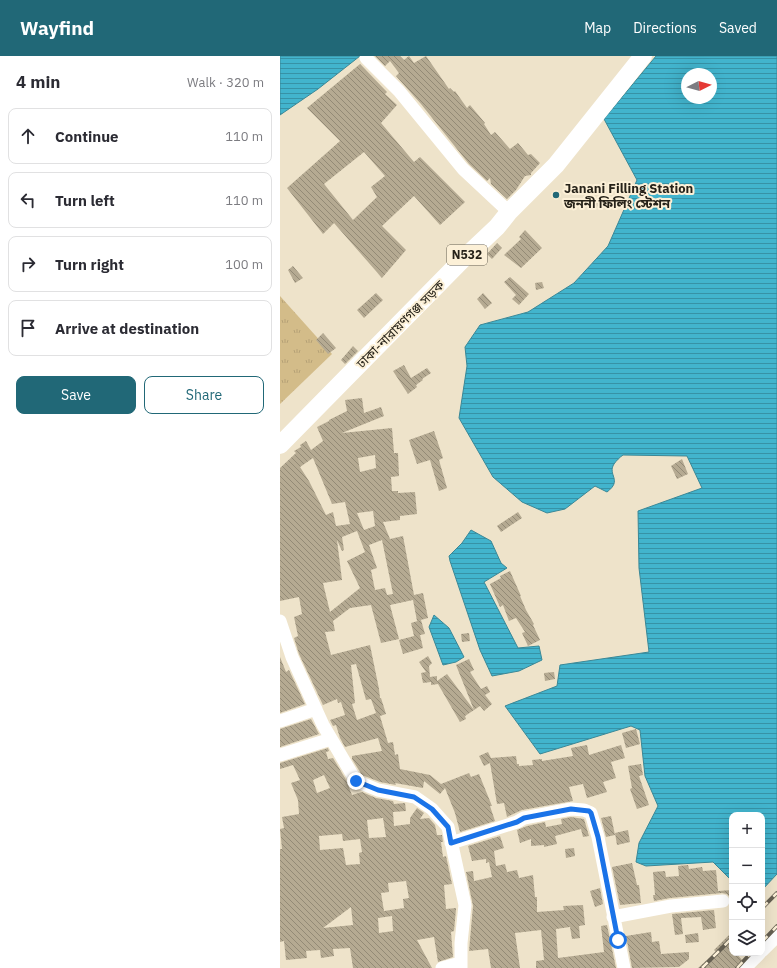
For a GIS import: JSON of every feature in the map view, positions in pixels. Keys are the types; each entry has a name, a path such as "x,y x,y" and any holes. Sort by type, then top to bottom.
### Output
{"highway":[{"name":"ঢাকা-নারায়ণগঞ্জ সড়ক","path":"280,445 462,260 497,228 509,212 556,164 642,56"}],"street":[{"path":"366,58 399,91 463,169 509,212"},
{"path":"280,621 292,657 316,708 331,739 356,781 378,790 414,797 432,809 448,827 465,905 460,965 442,968"},
{"path":"280,721 316,708"},
{"path":"280,755 331,739"},
{"path":"451,843 517,822 524,818 571,809 589,811 591,813 598,837 624,968"},
{"path":"614,917 671,906 724,901"},
{"path":"765,948 777,936"},
{"path":"745,968 757,956"}],"green space":[{"path":"280,296 332,354 280,404"}],"water":[{"path":"280,56 360,56 318,89 280,115"},
{"path":"656,56 777,56 777,874 765,887 765,812 729,812 729,878 713,862 646,866 636,862 639,843 658,806 645,776 640,730 631,726 540,754 505,706 557,686 560,665 649,652 639,568 638,511 702,488 687,456 623,455 618,459 612,468 614,484 607,492 595,486 565,509 547,513 522,502 493,477 459,418 467,366 465,347 480,325 528,312 574,283 608,246 637,180 604,119"},
{"path":"471,530 491,541 501,563 507,568 484,582 518,648 539,646 542,660 519,671 492,676 480,650 449,556 462,543"},
{"path":"434,615 449,628 464,657 456,662 443,665 429,627"}],"building":[{"path":"375,56 400,56 404,60 409,56 414,63 426,56 449,89 450,88 454,92 455,91 467,108 470,105 485,123 484,124 491,135 495,132 510,149 518,143 528,155 531,154 540,163 531,175 525,176 516,190 507,199 491,184 490,178 487,181 469,164 421,104 396,76 399,73 390,61 385,66"},
{"path":"360,64 387,92 385,94 397,105 381,123 414,162 420,157 465,202 440,225 414,196 382,226 406,250 382,278 334,223 323,234 287,188 340,141 307,108","holes":["364,152 385,176 371,187 377,197 353,220 324,184"]},
{"path":"584,199 598,201 597,208 583,206"},
{"path":"525,230 542,248 521,268 504,255 521,239 519,237"},
{"path":"497,243 502,248 492,259 487,254"},
{"path":"293,266 303,278 295,283 288,270"},
{"path":"510,277 529,294 519,305 512,299 516,295 504,282"},
{"path":"542,282 544,288 536,290 535,283"},
{"path":"376,293 383,300 364,318 357,310"},
{"path":"483,293 492,303 485,309 477,299"},
{"path":"323,333 336,348 328,354 316,340"},
{"path":"353,346 358,351 345,364 341,360"},
{"path":"404,365 411,378 427,368 431,373 422,379 423,380 416,385 417,387 408,394 393,371"},
{"path":"362,398 364,413 381,407 384,416 342,433 392,428 394,453 398,453 399,476 391,477 392,491 398,491 398,493 415,492 417,514 400,516 400,520 383,522 390,539 403,536 414,595 423,593 428,618 417,621 413,600 390,605 399,639 381,643 371,605 350,608 333,621 335,631 325,632 331,655 370,645 380,698 386,714 380,716 388,743 393,742 395,755 398,754 400,769 430,775 441,784 469,773 471,777 479,774 492,806 490,806 495,821 460,832 455,813 445,788 440,794 424,781 423,788 380,782 362,775 352,759 352,756 382,751 378,738 345,747 340,738 336,725 333,726 330,720 345,715 341,702 338,703 337,699 323,705 299,654 294,638 298,636 294,617 302,614 299,597 280,601 280,468 296,453 294,451 301,447 300,445 306,441 311,450 323,441 317,427 347,411 345,400","holes":["375,455 376,468 360,472 358,458","313,458 332,504 345,502 350,524 336,526 333,512 326,515 309,481 300,467","373,511 375,526 364,530 357,513","357,531 365,552 347,561 360,588 330,612 323,583 342,580 337,540 342,551 344,550 342,537","382,540 393,594 387,595 385,588 375,590 371,570 377,568 369,545","356,664 366,700 371,699 376,713 357,720 352,704 355,703 351,665"]},
{"path":"434,431 443,458 439,460 447,488 439,491 430,460 417,464 409,440"},
{"path":"682,459 688,474 677,479 671,466"},
{"path":"518,512 522,518 501,532 497,526"},
{"path":"510,571 540,640 528,646 522,633 525,632 516,618 509,621 503,605 500,607 490,584 501,578 500,576"},
{"path":"421,620 425,634 420,635 423,648 403,654 399,640 414,636 411,623"},
{"path":"469,633 470,641 462,642 461,634"},
{"path":"428,656 432,663 429,666 430,677 437,676 437,681 447,674 474,710 465,716 466,719 460,722 438,684 431,685 431,682 423,683 421,673 426,672 419,662"},
{"path":"280,657 286,672 289,670 305,704 280,713"},
{"path":"469,659 474,670 470,672 481,689 487,686 490,692 485,695 492,704 484,711 480,706 474,710 456,665"},
{"path":"554,672 555,679 545,681 544,673"},
{"path":"311,719 319,734 280,747 280,729"},
{"path":"636,729 640,744 626,748 622,733"},
{"path":"587,745 589,755 621,745 625,758 611,762 616,778 603,782 607,792 587,798 583,784 569,787 573,801 522,810 507,817 504,803 497,804 490,763 484,766 479,756 488,752 491,758 516,756 517,764 519,764 519,766 533,765 532,760 542,759 542,761 573,756 571,748"},
{"path":"328,748 329,751 326,752 328,759 333,758 345,778 352,795 362,792 376,798 393,801 394,804 405,803 406,811 393,812 394,826 410,824 410,818 417,808 424,813 420,819 429,818 435,825 437,835 442,835 443,842 441,842 443,857 446,856 452,884 444,885 446,909 456,908 454,931 451,932 453,957 438,962 434,937 417,940 432,968 353,968 350,948 333,949 334,956 321,958 320,950 306,951 307,958 286,960 284,941 280,942 280,849 282,849 280,829 284,828 282,817 299,814 298,800 291,783 300,780 293,765 280,769 280,763","holes":["324,775 330,788 317,793 313,780","383,818 386,837 369,838 367,820","342,834 343,841 360,839 362,852 359,853 360,864 346,865 343,848 320,850 319,836","406,881 409,898 403,899 404,908 384,911 381,893 389,892 388,883","351,907 353,925 323,928","392,916 393,931 379,933 378,918"]},
{"path":"641,764 643,775 639,776 649,805 637,809 630,789 632,788 628,766"},
{"path":"611,816 615,835 606,837 601,818"},
{"path":"571,817 584,819 589,836 583,837 581,829 555,836 557,844 544,847 544,845 531,846 531,839 520,843 517,830 545,822 546,827 562,824 561,819"},
{"path":"628,830 630,842 617,845 615,833"},
{"path":"500,836 504,848 494,851 496,866 505,864 507,872 517,870 519,878 533,875 535,897 537,897 537,912 564,910 563,906 583,905 585,925 579,926 580,938 572,939 570,927 556,929 558,958 604,952 601,926 607,925 616,968 536,968 536,961 544,960 541,930 515,933 520,968 491,968 488,949 469,951 473,906 466,872 473,871 474,881 492,877 489,862 486,863 486,859 472,861 468,846"},
{"path":"574,848 575,856 566,858 565,849"},
{"path":"632,863 637,885 639,885 641,903 620,905 612,867"},
{"path":"688,865 689,869 702,867 703,871 716,870 718,891 729,890 729,896 727,894 722,893 654,901 653,895 655,895 653,872 665,871 666,877 679,876 678,866"},
{"path":"600,888 603,904 595,907 590,891"},
{"path":"714,910 716,928 703,930 701,917 681,918 683,934 675,935 672,914"},
{"path":"651,932 652,942 659,941 661,954 689,952 689,959 679,967 632,968 626,936"},
{"path":"698,933 699,942 686,943 685,935"},
{"path":"729,935 729,956 739,956 742,960 736,968 698,968 716,952 714,950"}],"railway":[{"path":"765,905 777,893"},
{"path":"765,939 777,926"},
{"path":"702,968 729,941"},
{"path":"737,968 748,956"}],"place":[{"name":"Janani Filling Station জননী ফিলিং স্টেশন","path":"556,195"}],"route":[{"path":"356,781 378,790 414,797 432,809 448,827 451,843 517,822 524,818 571,809 589,811 591,813 598,837 618,940"}]}
